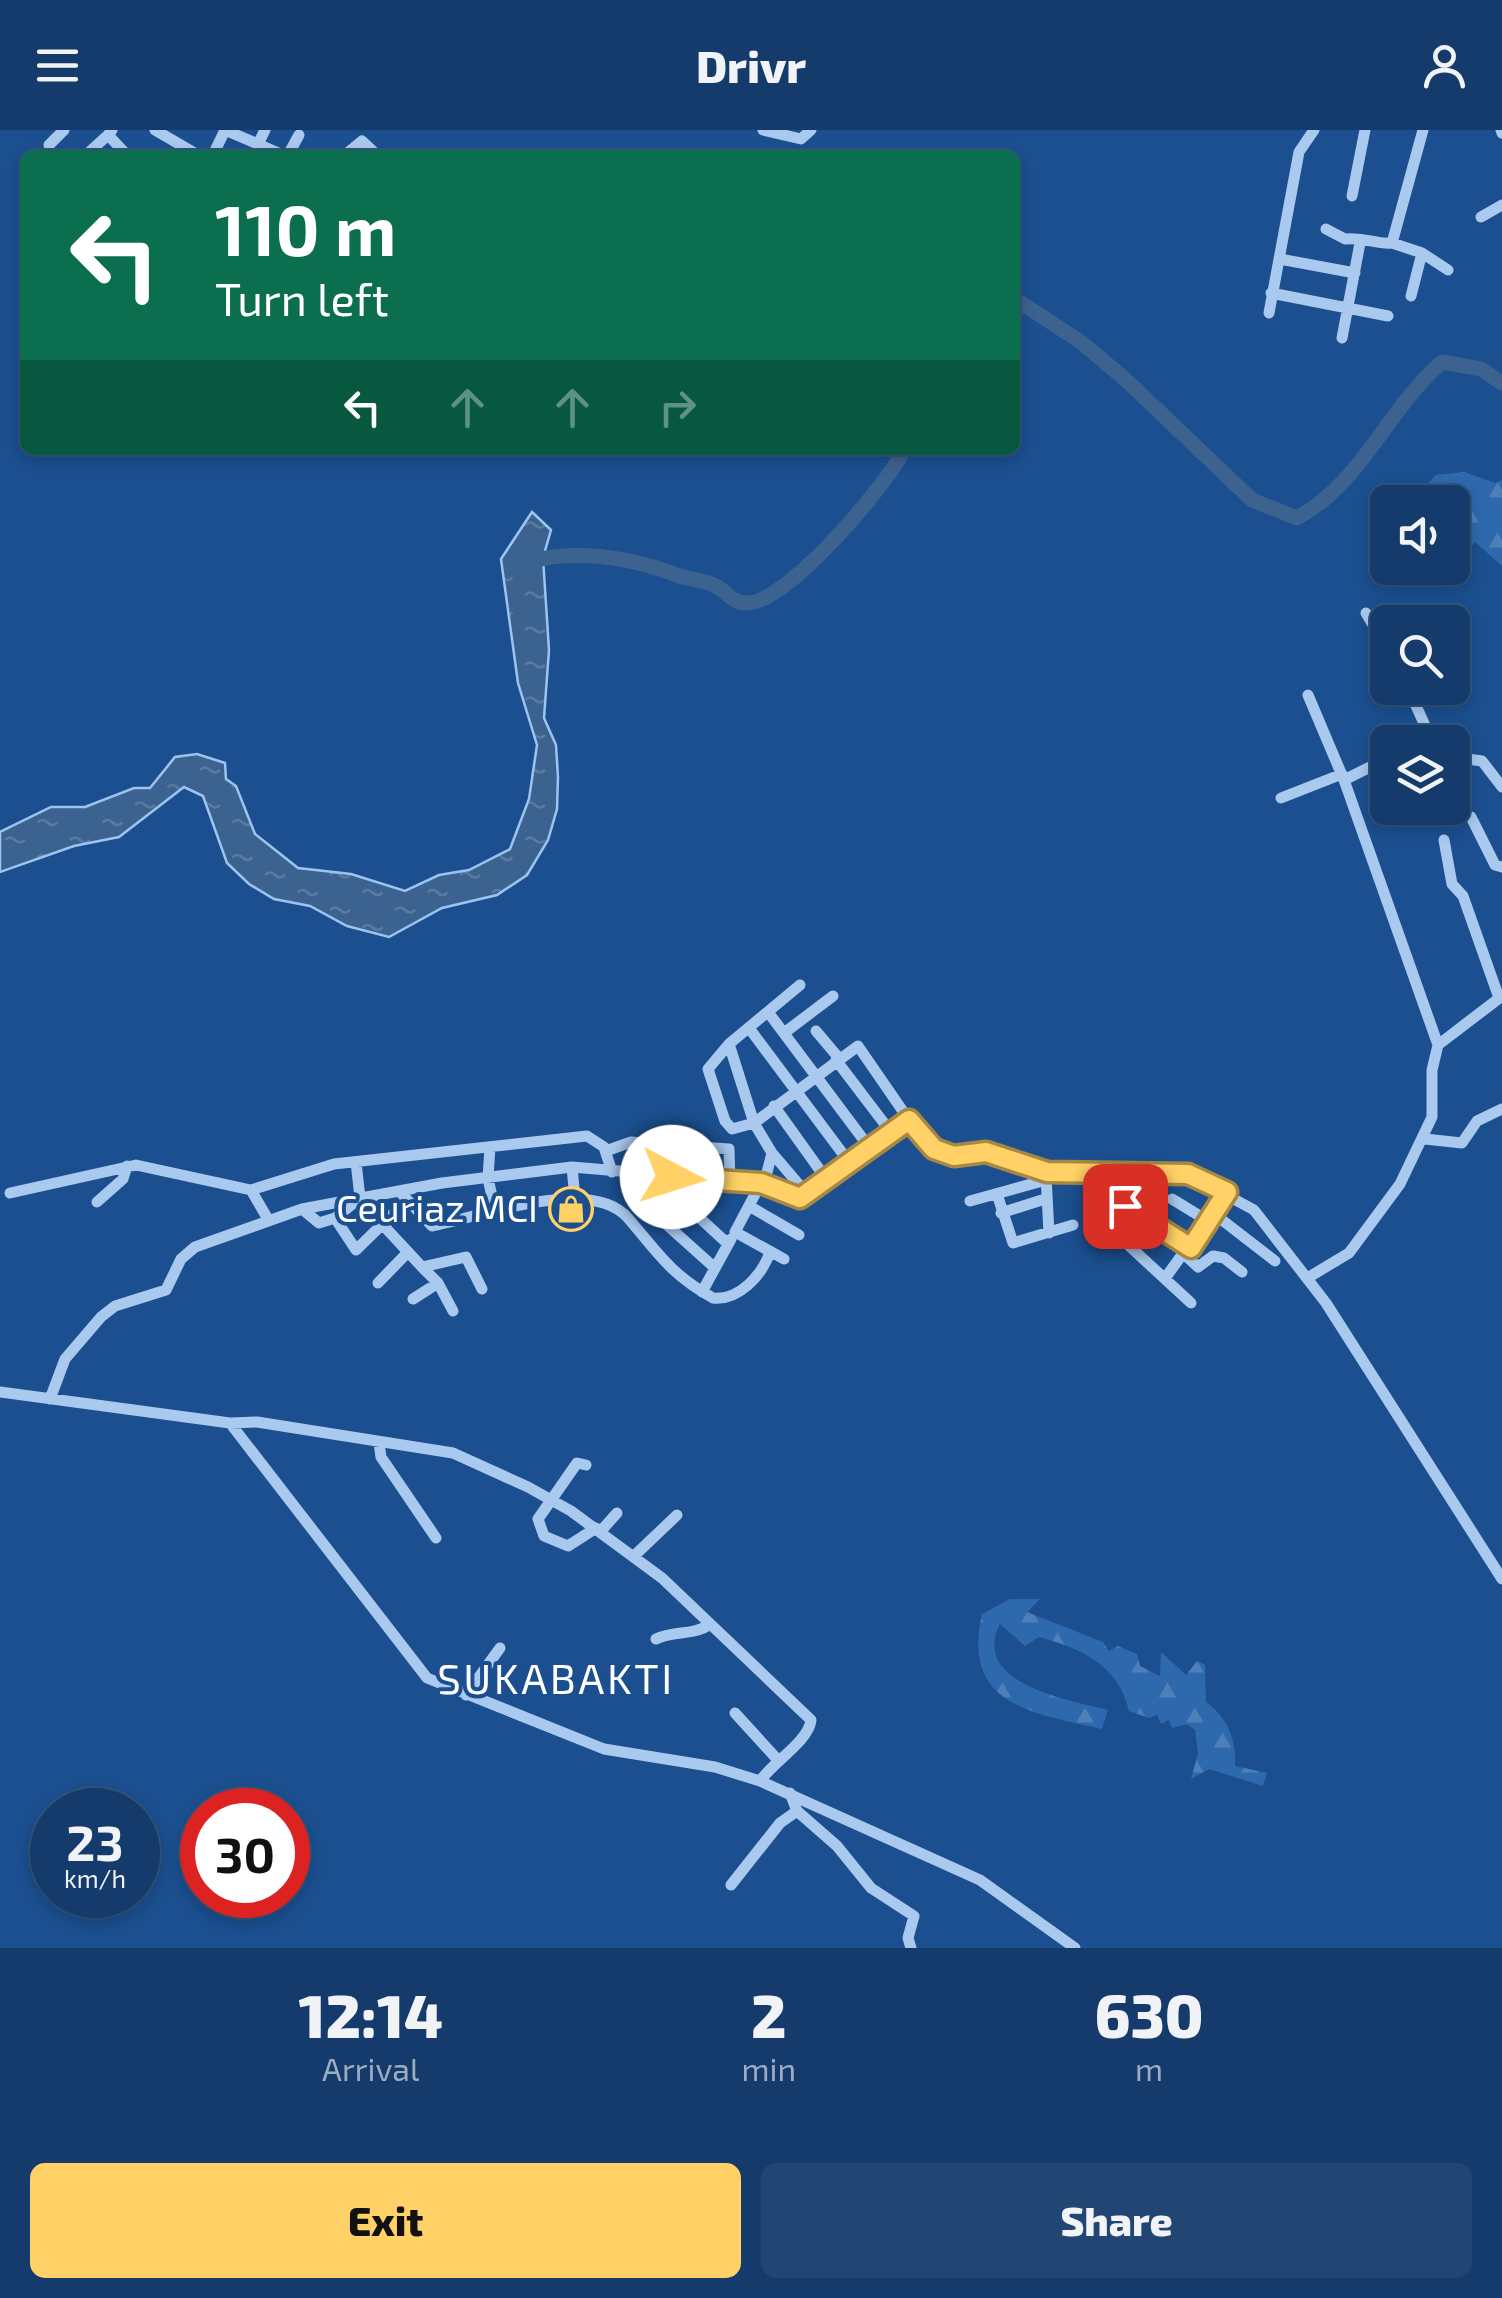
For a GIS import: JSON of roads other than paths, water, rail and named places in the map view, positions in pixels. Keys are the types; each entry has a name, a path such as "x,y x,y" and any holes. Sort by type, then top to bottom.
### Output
{"street":[{"path":"49,145 64,130"},
{"path":"155,130 177,150"},
{"path":"225,130 273,150"},
{"path":"258,144 265,130"},
{"path":"771,131 801,139 811,130"},
{"path":"1269,313 1299,152 1314,130"},
{"path":"1352,196 1365,130"},
{"path":"1392,243 1423,130"},
{"path":"289,150 298,135"},
{"path":"351,150 362,141 372,150"},
{"path":"1481,217 1502,205"},
{"path":"1326,228 1346,238 1362,235 1422,253 1448,270"},
{"path":"1342,338 1360,243"},
{"path":"1411,296 1422,253"},
{"path":"1280,259 1355,273"},
{"path":"1271,293 1350,305 1388,316"},
{"path":"1366,613 1370,620"},
{"path":"1308,695 1343,777 1438,1044 1432,1070 1432,1117 1425,1139 1389,1202 1360,1242 1309,1277"},
{"path":"1470,759 1482,760 1502,787"},
{"path":"1281,798 1370,766"},
{"path":"1471,817 1494,862 1502,867"},
{"path":"1438,1044 1500,997 1463,896 1452,884 1444,840"},
{"path":"800,985 710,1062 709,1074 728,1127 754,1122 858,1046 934,1149 943,1153 986,1152 1046,1176"},
{"path":"784,1033 833,996"},
{"path":"768,1012 869,1147"},
{"path":"749,1028 849,1162"},
{"path":"816,1031 890,1131"},
{"path":"729,1044 754,1122 772,1153 807,1194"},
{"path":"774,1106 827,1180"},
{"path":"1425,1139 1462,1143 1476,1121 1502,1109"},
{"path":"50,1399 65,1359 115,1306 166,1290 180,1259 195,1247 302,1209 572,1167 762,1184 796,1199 909,1120"},
{"path":"10,1193 127,1166 251,1190 356,1162 587,1136 606,1151 612,1172"},
{"path":"606,1151 627,1142 729,1149 730,1182"},
{"path":"490,1147 488,1178 495,1211"},
{"path":"702,1292 762,1184 772,1153"},
{"path":"356,1162 360,1198"},
{"path":"97,1202 123,1179 127,1166"},
{"path":"572,1167 574,1199"},
{"path":"644,1174 674,1234 715,1268"},
{"path":"970,1201 1046,1176 1188,1174 1254,1210 1309,1277 1502,1578"},
{"path":"1046,1176 1049,1234"},
{"path":"251,1190 270,1221"},
{"path":"1166,1278 1227,1192"},
{"path":"997,1194 1014,1242 1073,1225"},
{"path":"403,1196 432,1226 574,1199 620,1211 652,1252 713,1298 732,1296 753,1278 770,1252"},
{"path":"335,1218 356,1250 403,1196"},
{"path":"302,1209 319,1223 335,1218 360,1198"},
{"path":"1001,1212 1046,1199"},
{"path":"1172,1200 1211,1217 1275,1261"},
{"path":"657,1206 690,1209 732,1238 784,1259"},
{"path":"750,1206 800,1235"},
{"path":"1125,1206 1188,1252 1209,1281"},
{"path":"382,1224 438,1283 453,1311"},
{"path":"1125,1242 1191,1303"},
{"path":"378,1283 408,1252"},
{"path":"422,1267 462,1256 482,1289"},
{"path":"1198,1267 1212,1256 1242,1272"},
{"path":"413,1299 438,1283"},
{"path":"0,1392 230,1423 257,1422 453,1453 550,1499 634,1556 810,1720 808,1732 777,1759 760,1781"},
{"path":"230,1423 420,1673 466,1695 604,1748 715,1767 790,1793 980,1880 1074,1948"},
{"path":"379,1443 381,1457 436,1538"},
{"path":"586,1465 578,1463 538,1519 550,1540 574,1546 617,1513"},
{"path":"634,1556 677,1515"},
{"path":"656,1638 671,1631 700,1632 710,1624"},
{"path":"466,1695 500,1648"},
{"path":"735,1713 777,1759"},
{"path":"790,1793 797,1811 837,1846 871,1888 914,1916 908,1938 911,1948"},
{"path":"731,1885 780,1823 797,1811"}],"water":[{"path":"532,512 551,530 543,558 549,650 544,718 556,745 558,777 557,809 548,840 527,875 497,895 442,908 389,937 347,926 310,906 274,899 249,884 227,863 203,796 184,787 119,837 74,846 0,872 0,832 51,807 85,807 134,788 150,788 175,757 197,754 225,763 226,779 236,786 255,834 298,868 351,874 405,891 439,875 469,870 510,849 529,799 537,745 518,683 501,559"}],"waterway":[{"path":"1020,302 1081,342 1125,379 1252,500 1297,518 1340,485 1405,401 1442,362 1481,369 1502,383"},
{"path":"529,566 531,561 550,557 625,560 708,582 735,600 749,603 788,583 811,563 858,513 901,455"}],"place":[{"name":"Ceuriaz MCI","path":"571,1209"}],"district":[{"name":"SUKABAKTI","path":"556,1679"}]}
